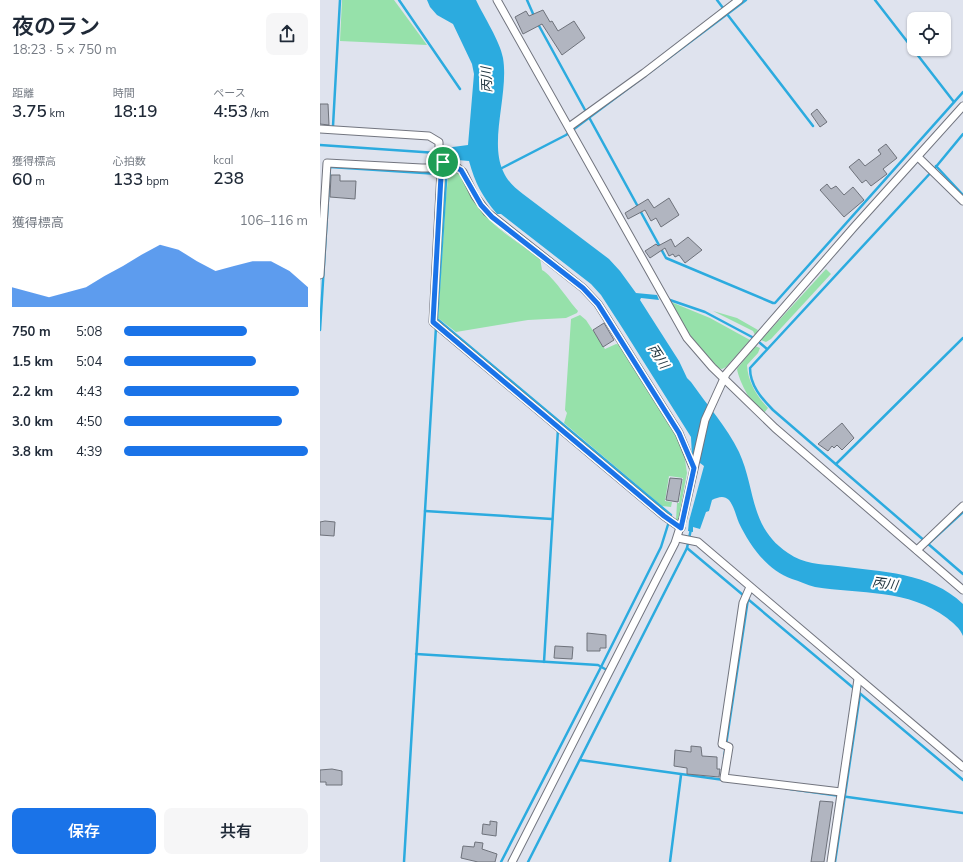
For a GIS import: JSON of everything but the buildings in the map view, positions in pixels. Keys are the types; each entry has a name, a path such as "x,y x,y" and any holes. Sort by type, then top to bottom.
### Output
{"street":[{"path":"497,0 687,338 723,381 775,428 919,548 963,590"},
{"path":"571,130 588,114 739,0"},
{"path":"512,862 678,538 705,420 723,381 736,362 963,106"},
{"path":"320,129 429,136 439,142 442,163 433,322 669,520 681,528"},
{"path":"918,157 963,202"},
{"path":"320,275 325,165 430,168 442,163 458,168 463,172 475,196 492,217 583,288 598,304 679,433 694,464"},
{"path":"919,548 963,506"},
{"path":"678,538 698,542 731,569 747,593 963,767"},
{"path":"747,593 722,744 728,747 724,778 840,795"},
{"path":"831,862 857,683"}],"green space":[{"path":"342,0 394,0 427,45 340,41"},
{"path":"449,168 455,171 465,181 487,218 540,258 542,270 556,283 578,311 577,313 566,318 528,320 456,332 438,318"},
{"path":"826,269 831,274 771,339 766,342 761,340"},
{"path":"671,302 710,318 750,340 726,367 722,369 718,368 690,335"},
{"path":"713,311 737,318 758,330 755,335 753,331"},
{"path":"580,315 586,320 605,349 616,344 621,345 683,446 687,473 678,521 676,520 677,503 679,503 683,478 669,476 665,501 672,502 671,507 662,506 564,423 567,413 565,410 571,319"},
{"path":"755,346 760,348 758,353 747,365 753,388 768,408 764,413 755,406 747,394 737,369"}],"water":[{"name":"丙川","path":"427,0 476,0 495,37 503,58 504,86 498,131 498,146 499,159 505,175 520,192 609,259 636,293 657,295 659,300 641,298 640,300 679,361 687,378 729,434 739,452 755,507 766,531 775,543 794,557 806,561 818,564 888,572 920,579 936,585 950,593 963,604 963,636 958,628 947,618 917,602 884,594 815,587 783,575 775,570 760,556 748,540 739,523 731,502 725,497 719,497 712,500 709,511 706,512 700,529 693,527 693,532 688,531 689,521 704,466 692,457 691,437 601,295 591,284 501,214 497,214 480,189 469,161 446,159 443,155 445,148 468,145 474,74 472,64 453,24 437,15 430,7"}],"waterway":[{"path":"333,126 340,0"},
{"path":"399,0 460,89"},
{"path":"527,0 534,16"},
{"path":"717,0 723,8"},
{"path":"502,168 566,135 746,0"},
{"path":"875,0 954,102"},
{"path":"727,14 813,126"},
{"path":"538,24 666,258 773,303 775,303 963,92"},
{"path":"963,134 935,168 750,368 750,374 754,386 764,401 773,410 963,574"},
{"path":"320,145 437,153"},
{"path":"447,166 437,319 671,515 661,547 501,862"},
{"path":"936,166 963,195"},
{"path":"330,167 439,174"},
{"path":"320,330 330,167"},
{"path":"667,299 705,312 752,337"},
{"path":"404,862 436,327"},
{"path":"836,464 963,338"},
{"path":"760,343 767,349"},
{"path":"544,662 558,429"},
{"path":"425,511 552,519"},
{"path":"928,544 963,512"},
{"path":"528,862 687,548 691,529"},
{"path":"687,548 963,780"},
{"path":"724,758 748,599"},
{"path":"416,654 598,665 605,669"},
{"path":"835,862 860,694"},
{"path":"580,760 724,780"},
{"path":"670,862 681,775"},
{"path":"790,789 963,813"}],"route":[{"path":"443,162 458,168 463,172 481,205 498,223 583,288 604,311 681,436 694,468 681,528 664,516 560,427 433,322 441,176 441,169 438,165 443,162"}]}
